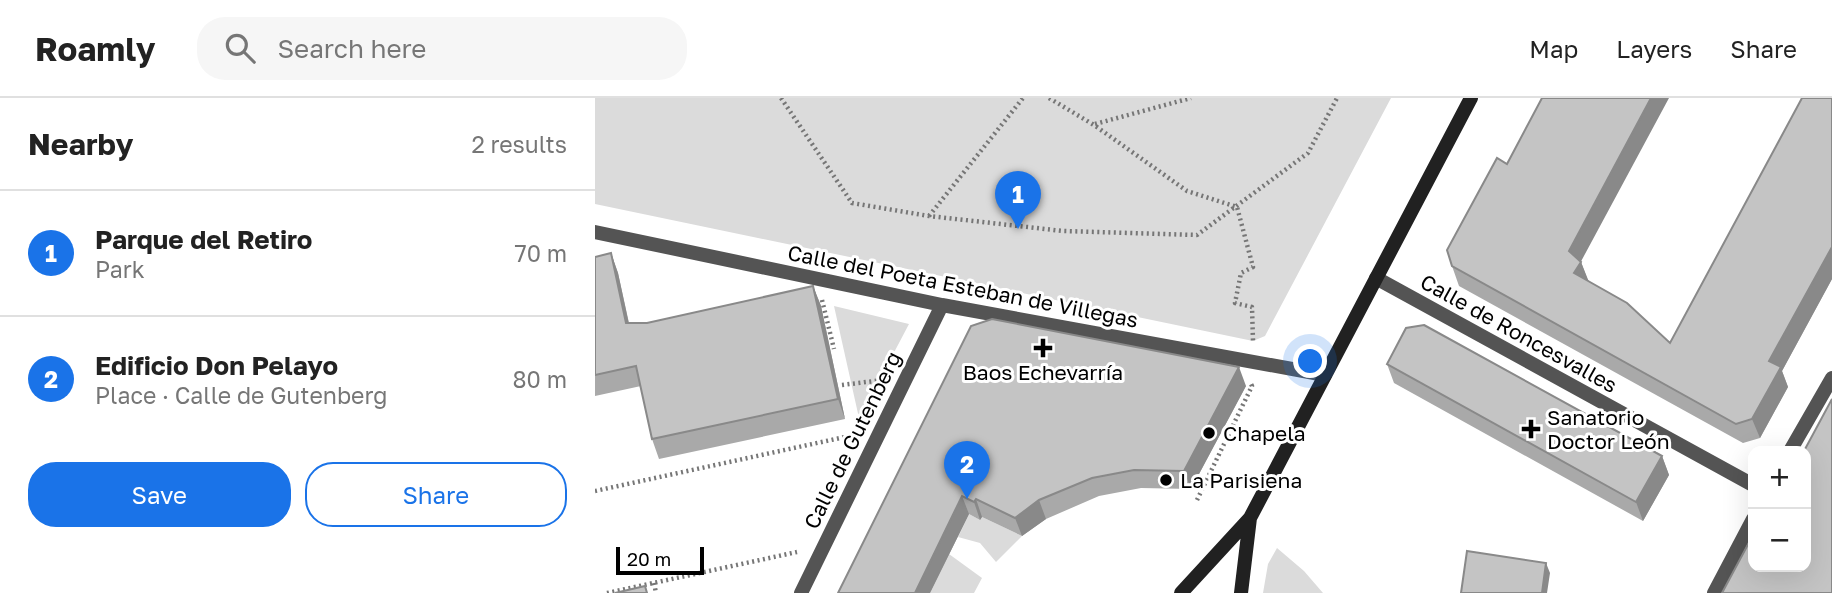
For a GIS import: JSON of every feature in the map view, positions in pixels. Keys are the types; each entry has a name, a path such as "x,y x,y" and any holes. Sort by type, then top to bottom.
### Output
{"main road":[{"path":"1181,593 1249,518 1471,98"},
{"path":"1241,593 1249,518"}],"street":[{"name":"Calle del Poeta Esteban de Villegas","path":"595,232 942,305 1325,375"},
{"name":"Calle de Roncesvalles","path":"1376,278 1748,482"},
{"name":"Calle de Gutenberg","path":"801,593 942,305"},
{"path":"1793,446 1832,377"},
{"path":"1714,593 1748,528"}],"path":[{"path":"781,98 852,203 929,216 1063,231 1197,235 1308,153 1336,98"},
{"path":"929,216 1023,98"},
{"path":"1049,98 1094,125 1187,191 1237,207"},
{"path":"1094,125 1191,98"},
{"path":"1197,500 1252,386 1245,379 1252,363 1252,307 1235,303 1241,273 1253,267 1237,207"},
{"path":"822,299 834,349"},
{"path":"842,385 887,380"},
{"path":"595,491 859,434"},
{"path":"607,593 823,546"},
{"path":"654,583 656,593"}],"shaded area":[{"path":"595,98 1391,98 1265,336 1253,341 595,204"},
{"path":"834,306 909,324 859,419 859,418"},
{"path":"969,514 980,520 982,517 1022,536 996,562 980,543 958,537"},
{"path":"1277,548 1304,571 1323,593 1263,593 1268,564"},
{"path":"949,554 982,578 974,593 930,593"}],"building":[{"path":"1542,98 1651,98 1569,251 1581,262 1574,273 1627,303 1670,343 1802,98 1832,98 1832,247 1769,361 1781,367 1752,419 1736,424 1452,266 1447,250 1497,158 1507,164"},
{"path":"611,253 626,323 647,323 813,286 838,399 652,439 636,366 595,375 595,257"},
{"path":"992,319 1239,367 1184,471 1134,470 1092,478 1039,500 1015,518 976,499 974,502 962,496 915,593 838,593 971,326"},
{"name":"Sanatorio Doctor León","path":"1424,325 1662,456 1636,502 1387,364 1406,328"},
{"path":"1832,399 1832,593 1722,593 1748,544 1748,572 1811,572 1811,446 1807,446"},
{"path":"1467,551 1546,563 1542,593 1461,593"},
{"path":"645,586 647,593 615,593"}],"place":[{"name":"Parque del Retiro","path":"1018,229"},
{"name":"Baos Echevarría","path":"1043,348"},
{"name":"Sanatorio Doctor León","path":"1531,429"},
{"name":"Chapela","path":"1209,433"},
{"name":"La Parisiena","path":"1166,480"},
{"name":"Edificio Don Pelayo","path":"967,499"}]}
